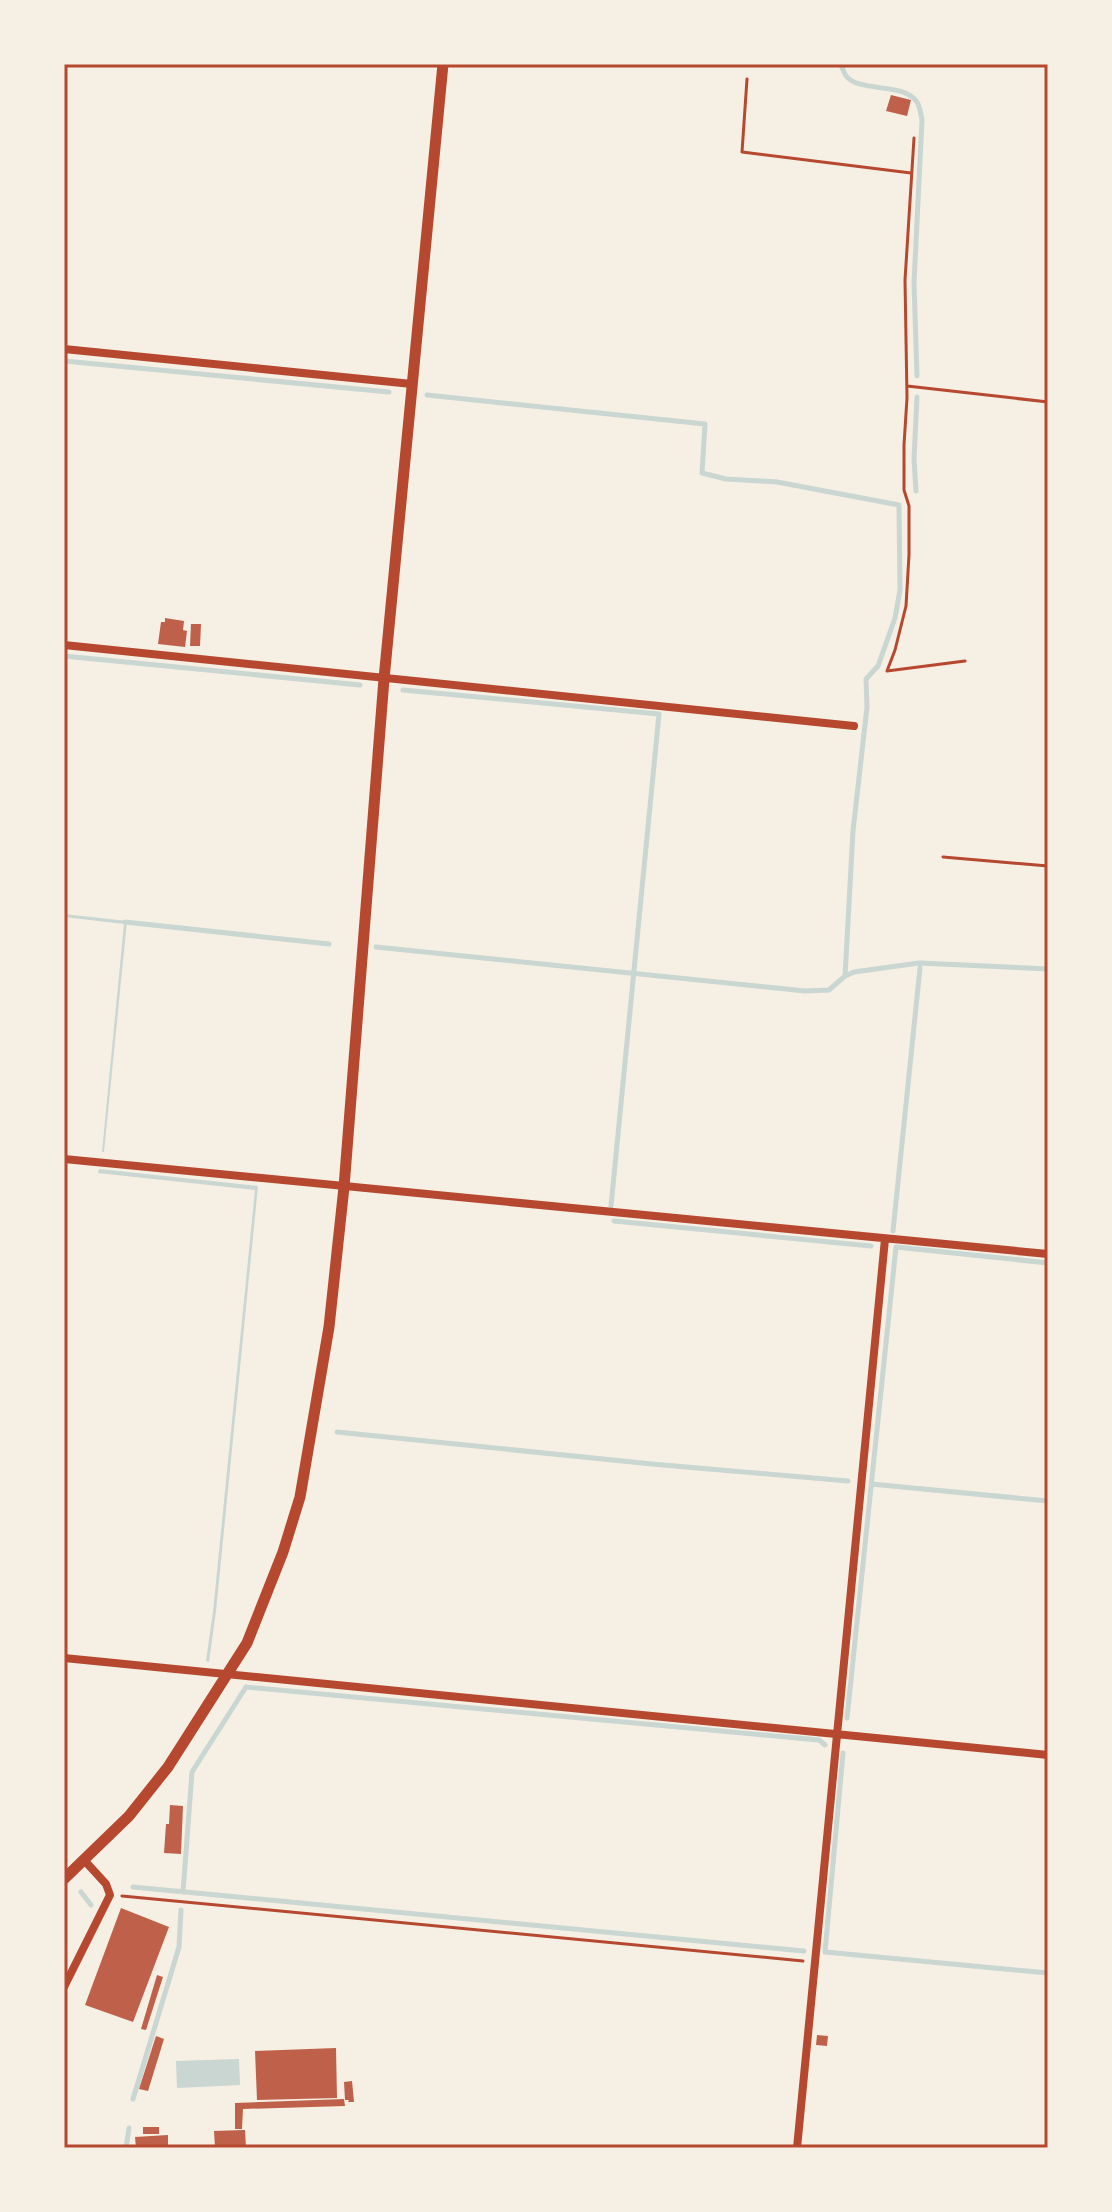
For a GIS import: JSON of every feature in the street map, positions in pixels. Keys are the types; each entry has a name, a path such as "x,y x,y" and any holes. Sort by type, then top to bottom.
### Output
{"main road":[{"path":"64,1879 129,1816 168,1767 247,1643 267,1597 300,1497 329,1327 344,1187 384,679 443,64"}],"street":[{"path":"64,349 412,384"},
{"path":"64,645 854,726"},
{"path":"64,1159 1048,1254"},
{"path":"797,2148 885,1239"},
{"path":"64,1658 1048,1755"},
{"path":"64,1987 110,1895 106,1884 84,1860"}],"path":[{"path":"747,79 742,152 911,173"},
{"path":"914,138 905,280 907,386 904,490 909,506 906,606 887,671 965,661"},
{"path":"907,386 1048,402"},
{"path":"943,857 1048,866"},
{"path":"110,1895 815,1962"}],"shaded area":[{"path":"64,914 127,921 104,1152 124,924 64,917"},
{"path":"99,1169 258,1186 209,1662 206,1661 255,1190 98,1173"},
{"path":"239,2059 240,2085 177,2088 176,2061"}],"building":[{"path":"891,95 911,100 907,116 886,111"},
{"path":"165,618 184,621 183,630 187,631 185,647 158,644 161,622 165,622"},
{"path":"191,624 201,624 200,646 190,646"},
{"path":"170,1805 183,1806 181,1854 164,1853"},
{"path":"121,1908 169,1927 133,2022 85,2005"},
{"path":"157,1975 163,1977 146,2030 141,2029"},
{"path":"817,2035 828,2036 827,2046 816,2045"},
{"path":"156,2036 164,2039 148,2091 139,2089"},
{"path":"336,2048 337,2098 257,2100 255,2051"},
{"path":"352,2081 354,2102 348,2102 345,2100 344,2082"},
{"path":"344,2099 345,2106 243,2109 242,2129 235,2129 235,2103"},
{"path":"143,2127 159,2127 159,2134 143,2134"},
{"path":"245,2130 246,2148 215,2148 214,2131"},
{"path":"168,2135 168,2148 136,2148 135,2137"}],"waterway":[{"path":"841,64 846,76 853,81 911,96 920,111 914,283 917,376"},
{"path":"64,361 389,392"},
{"path":"427,395 705,424 702,473 726,479 777,482 899,505 900,590 895,618 878,666 866,679 867,707 853,831 845,976"},
{"path":"916,491 917,397"},
{"path":"64,656 360,685"},
{"path":"403,690 659,714 611,1206"},
{"path":"125,922 329,944"},
{"path":"376,947 805,991 829,990 854,972 919,963 1048,969"},
{"path":"893,1231 920,968"},
{"path":"614,1221 871,1246"},
{"path":"847,1718 896,1247 1048,1263"},
{"path":"337,1432 848,1481"},
{"path":"871,1484 1048,1501"},
{"path":"183,1892 192,1772 246,1687 819,1740 825,1745"},
{"path":"843,1753 825,1952 1048,1973"},
{"path":"133,1887 804,1951"},
{"path":"81,1892 91,1905"},
{"path":"133,2099 179,1947 181,1910"},
{"path":"126,2148 129,2128"}]}
